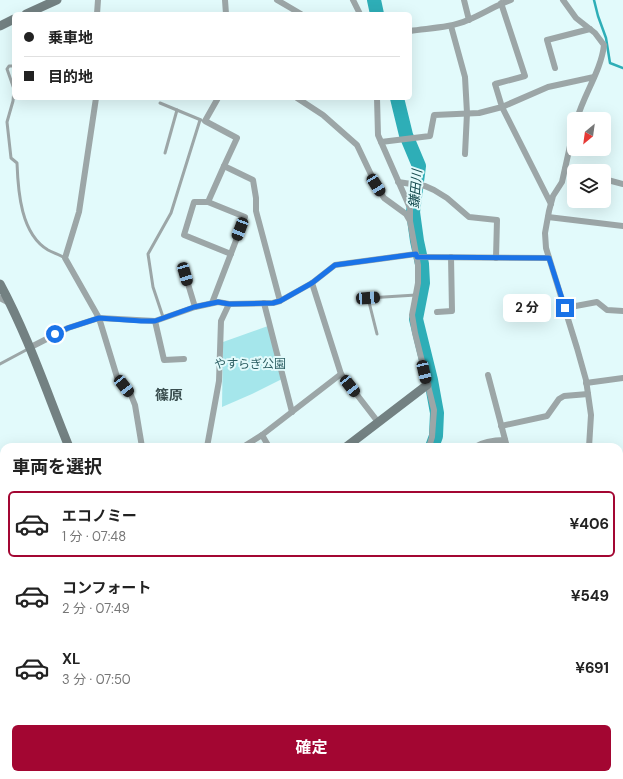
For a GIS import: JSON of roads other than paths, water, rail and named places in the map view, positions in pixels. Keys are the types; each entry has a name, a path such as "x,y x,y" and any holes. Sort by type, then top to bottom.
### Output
{"street":[{"path":"29,12 41,3 57,0"},
{"path":"97,12 98,0"},
{"path":"225,0 226,12"},
{"path":"277,0 298,12"},
{"path":"353,0 359,12"},
{"path":"464,0 469,20"},
{"path":"412,31 451,26 469,20 501,3 511,0"},
{"path":"563,0 576,18 595,32 604,45 603,56 579,112"},
{"path":"501,3 524,76 495,84 502,107 551,204"},
{"path":"0,26 12,20"},
{"path":"451,26 465,77 465,154"},
{"path":"555,68 547,40 590,29"},
{"path":"381,142 430,136 434,115 479,113 502,107 548,87 594,77"},
{"path":"96,100 79,212 65,258 99,318 117,377 131,395 135,405 141,443"},
{"path":"208,202 237,138 202,120 217,100"},
{"path":"300,100 323,115 357,145 376,185 384,198 406,214 410,221"},
{"path":"377,100 378,135 410,208 410,221 418,265 418,283 412,315 434,410 430,443"},
{"path":"568,156 562,182 553,196 548,216 545,233 546,248 578,348 586,383 591,416 589,443"},
{"path":"224,166 253,180 256,198 256,211 280,301"},
{"path":"611,181 623,184"},
{"path":"398,182 425,186 434,190 447,198 469,217 497,220 496,258"},
{"path":"212,303 231,254 245,217 208,202 194,202 184,235 231,254"},
{"path":"548,216 623,226"},
{"path":"29,348 68,328 99,318 155,321 194,307 218,302 229,304 280,301 312,283 335,265 417,256 549,258"},
{"path":"437,312 452,311 451,257"},
{"path":"185,274 194,307"},
{"path":"312,283 341,374 378,422"},
{"path":"0,284 29,348 67,443"},
{"path":"0,298 10,304"},
{"path":"565,308 597,302 607,310 623,311"},
{"path":"264,303 292,412"},
{"path":"208,443 219,381 221,321 229,304"},
{"path":"155,321 164,360 184,359"},
{"path":"249,443 262,435 341,374"},
{"path":"488,375 506,443"},
{"path":"586,383 623,378"},
{"path":"351,443 427,385"},
{"path":"501,426 547,416 559,399 564,396 588,394"},
{"path":"262,435 267,443"},
{"path":"484,443 493,440 503,443"}],"lane":[{"path":"12,66 9,66 7,69 12,83"},
{"path":"13,100 7,122 11,158 17,164 18,190 21,207 26,221 39,241 47,250 65,258"},
{"path":"160,104 202,120 171,213 148,254 153,287 163,318"},
{"path":"166,153 177,110"},
{"path":"377,334 368,298 416,295"},
{"path":"0,364 29,348"}],"waterway":[{"name":"鎌田川","path":"374,0 377,12"},
{"path":"594,0 606,38 610,63 623,68"},
{"name":"鎌田川","path":"397,100 406,135 419,166 413,212 422,264 423,283 416,319 431,380 437,413 436,436 433,443"}],"district":[{"name":"篠原","path":"169,395"}],"park label":[{"name":"やすらぎ公園","path":"250,364"}]}
